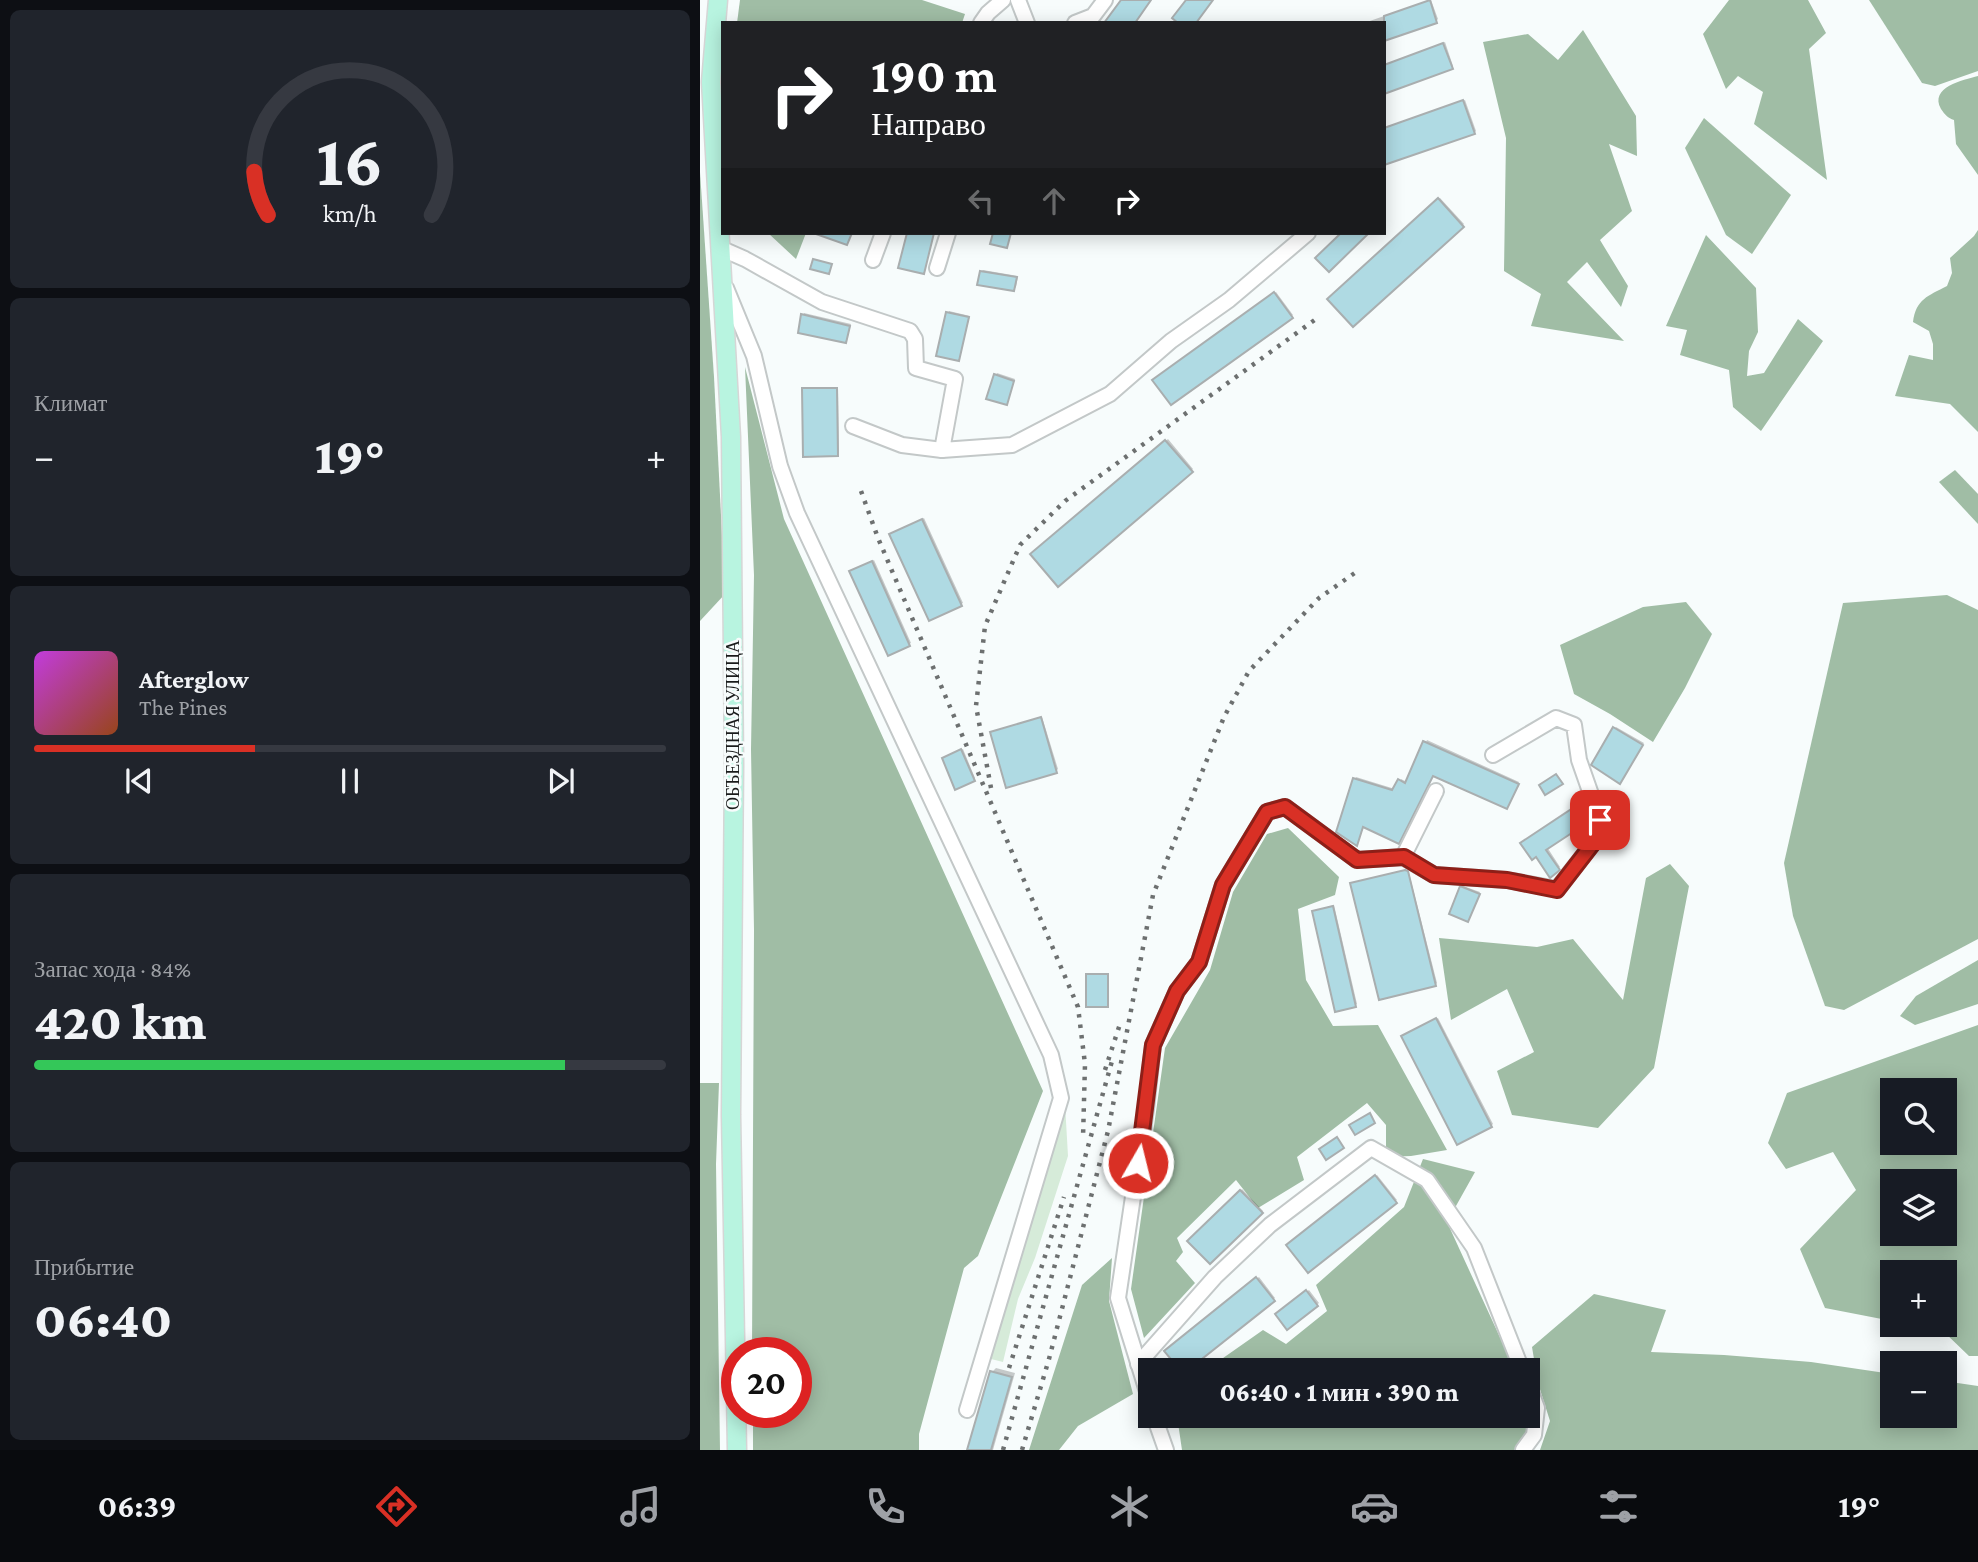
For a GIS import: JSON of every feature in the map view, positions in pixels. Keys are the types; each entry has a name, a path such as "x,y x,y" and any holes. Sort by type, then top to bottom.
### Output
{"main road":[{"name":"ОБЪЕЗДНАЯ УЛИЦА","path":"718,0 711,82 732,437 734,778 731,1115 737,1450"}],"lane":[{"path":"982,21 1003,0"},
{"path":"1018,0 1026,21"},
{"path":"1080,21 1093,16 1105,0"},
{"path":"873,260 882,235"},
{"path":"937,268 947,235"},
{"path":"853,426 902,445 942,450 1012,445 1110,394 1171,341 1229,300 1306,235"},
{"path":"720,248 822,302 910,331 915,339 916,368 955,379 942,450"},
{"path":"722,279 754,356 780,466 797,513 1051,1055 1061,1098 967,1410"},
{"path":"1138,1364 1118,1298 1153,1045 1177,991 1199,962 1223,885 1267,812 1285,807 1357,860 1404,857 1434,875 1507,880 1557,890 1598,837 1600,820 1579,760 1574,725 1556,718 1493,755"},
{"path":"1404,857 1436,791"},
{"path":"1143,1358 1215,1278 1270,1225 1371,1148 1427,1180 1474,1248 1517,1358"},
{"path":"1158,1428 1166,1450"},
{"path":"1523,1450 1534,1435 1535,1428"}],"green space":[{"path":"740,0 922,0 965,14 963,21 737,21"},
{"path":"1729,0 1808,0 1826,33 1809,49 1827,180 1754,124 1763,92 1738,76 1726,89 1703,34"},
{"path":"1869,0 1978,0 1978,71 1935,86 1922,83"},
{"path":"1583,30 1636,116 1637,156 1609,144 1632,211 1600,240 1628,286 1621,307 1587,262 1567,282 1624,341 1531,326 1541,294 1504,271 1506,138 1483,42 1528,34 1558,60"},
{"path":"1978,76 1978,175 1956,144 1954,120 1944,113 1939,101 1943,90 1949,86"},
{"path":"1704,118 1791,195 1752,254 1726,235 1685,148"},
{"path":"700,172 725,594 700,621"},
{"path":"1978,230 1978,432 1950,404 1895,396 1909,355 1933,360 1933,344 1929,331 1913,322 1917,308 1924,299 1947,286 1952,273 1950,258"},
{"path":"770,235 805,235 796,259"},
{"path":"1706,235 1756,288 1758,332 1749,351 1747,376 1764,373 1798,319 1823,341 1761,431 1733,407 1729,370 1680,355 1687,330 1666,326"},
{"path":"745,367 784,519 1043,1091 978,1256 964,1268 919,1434 919,1450 753,1450 753,1428 812,1428 812,1337 752,1337 754,930 751,749 754,575"},
{"path":"1955,470 1978,494 1978,524 1939,482"},
{"path":"1947,595 1978,610 1978,939 1844,1010 1825,1006 1793,916 1784,863 1843,603"},
{"path":"1686,602 1712,634 1685,688 1653,742 1574,694 1560,645 1643,607"},
{"path":"1288,828 1339,877 1335,895 1298,909 1306,980 1333,1026 1378,1025 1447,1150 1386,1157 1386,1125 1367,1103 1297,1157 1304,1180 1258,1208 1236,1180 1177,1238 1183,1252 1176,1261 1195,1283 1144,1338 1131,1289 1165,1048 1210,970 1233,892 1267,834"},
{"path":"1670,864 1689,886 1654,1068 1598,1128 1512,1115 1497,1071 1534,1052 1507,989 1451,1020 1439,938 1537,947 1573,939 1623,1000 1646,878"},
{"path":"1978,960 1978,1004 1915,1025 1900,1016 1916,996"},
{"path":"1978,1025 1978,1356 1969,1356 1949,1337 1957,1337 1957,1260 1880,1260 1880,1319 1825,1308 1800,1249 1856,1190 1833,1152 1786,1169 1768,1143 1787,1093"},
{"path":"700,1083 719,1083 716,1164 720,1450 700,1450"},
{"path":"1065,1104 1068,1156 1035,1258 1018,1299 1003,1362 991,1359"},
{"path":"1423,1159 1475,1172 1447,1222 1509,1358 1223,1358 1263,1330 1286,1344 1327,1311 1316,1285 1404,1207"},
{"path":"1112,1258 1109,1301 1133,1394 1078,1426 1059,1450 1029,1450 1082,1285"},
{"path":"1594,1294 1666,1310 1651,1352 1811,1362 1880,1372 1880,1428 1957,1428 1957,1383 1978,1386 1978,1450 1540,1450 1550,1421 1540,1389 1540,1358 1534,1358 1532,1347"},
{"path":"1179,1428 1530,1428 1524,1450 1182,1450"}],"building":[{"path":"1121,0 1151,0 1136,21 1105,21"},
{"path":"1186,0 1213,0 1197,21 1176,21 1172,18"},
{"path":"1430,0 1437,23 1386,40 1384,16"},
{"path":"1443,43 1453,69 1386,93 1386,64"},
{"path":"1463,100 1475,134 1386,164 1386,127"},
{"path":"1438,198 1464,227 1353,327 1327,299"},
{"path":"819,235 851,235 847,245"},
{"path":"906,235 934,235 924,274 898,268"},
{"path":"992,235 1010,235 1007,248 990,244"},
{"path":"1339,235 1367,235 1329,272 1315,258"},
{"path":"813,259 832,264 829,274 810,269"},
{"path":"980,271 1017,277 1014,291 977,285"},
{"path":"1274,292 1293,318 1171,405 1152,380"},
{"path":"946,312 969,317 959,361 936,356"},
{"path":"801,314 850,326 846,343 798,333"},
{"path":"994,374 1014,381 1007,405 986,399"},
{"path":"802,388 837,388 838,456 803,457"},
{"path":"1165,440 1193,472 1058,587 1030,554"},
{"path":"922,519 962,606 929,621 889,534"},
{"path":"872,561 910,646 888,656 849,571"},
{"path":"1041,717 1057,773 1006,788 990,732"},
{"path":"1613,727 1643,745 1620,784 1591,765"},
{"path":"1423,741 1519,784 1507,809 1433,776 1399,844 1363,827 1357,846 1336,832 1353,778 1392,790 1398,779 1405,783"},
{"path":"961,749 975,781 955,790 942,758"},
{"path":"1556,774 1563,784 1545,795 1539,785"},
{"path":"1579,804 1590,821 1546,850 1560,870 1550,878 1536,857 1532,860 1520,843"},
{"path":"1408,871 1436,986 1379,1000 1350,883"},
{"path":"1460,886 1480,894 1468,922 1449,914"},
{"path":"1333,906 1356,1007 1335,1012 1312,911"},
{"path":"1086,974 1108,974 1108,1007 1086,1007"},
{"path":"1436,1018 1492,1127 1457,1145 1401,1036"},
{"path":"1370,1113 1375,1123 1355,1135 1349,1125"},
{"path":"1337,1137 1344,1148 1326,1160 1319,1149"},
{"path":"1375,1175 1397,1203 1308,1273 1286,1245"},
{"path":"1240,1190 1263,1213 1210,1264 1187,1241"},
{"path":"1256,1277 1275,1301 1203,1358 1170,1358 1164,1351"},
{"path":"1306,1290 1318,1306 1287,1330 1275,1314"},
{"path":"990,1371 1012,1377 991,1450 967,1450"}],"railway":[{"path":"991,788 976,706 985,626 1020,545 1065,501 1316,319"},
{"path":"861,491 878,538 1078,1007 1085,1064 1083,1138"},
{"path":"1022,1450 1049,1359 1108,1131 1153,895 1224,717 1249,671 1319,598 1359,570"},
{"path":"1105,1070 1120,1024"},
{"path":"1003,1450 1112,1061"},
{"path":"1009,1368 1064,1197"}],"route":[{"path":"1138,1163 1153,1045 1177,991 1199,962 1223,885 1267,812 1285,807 1357,860 1404,857 1434,875 1507,880 1557,890 1598,837 1600,820"}]}
